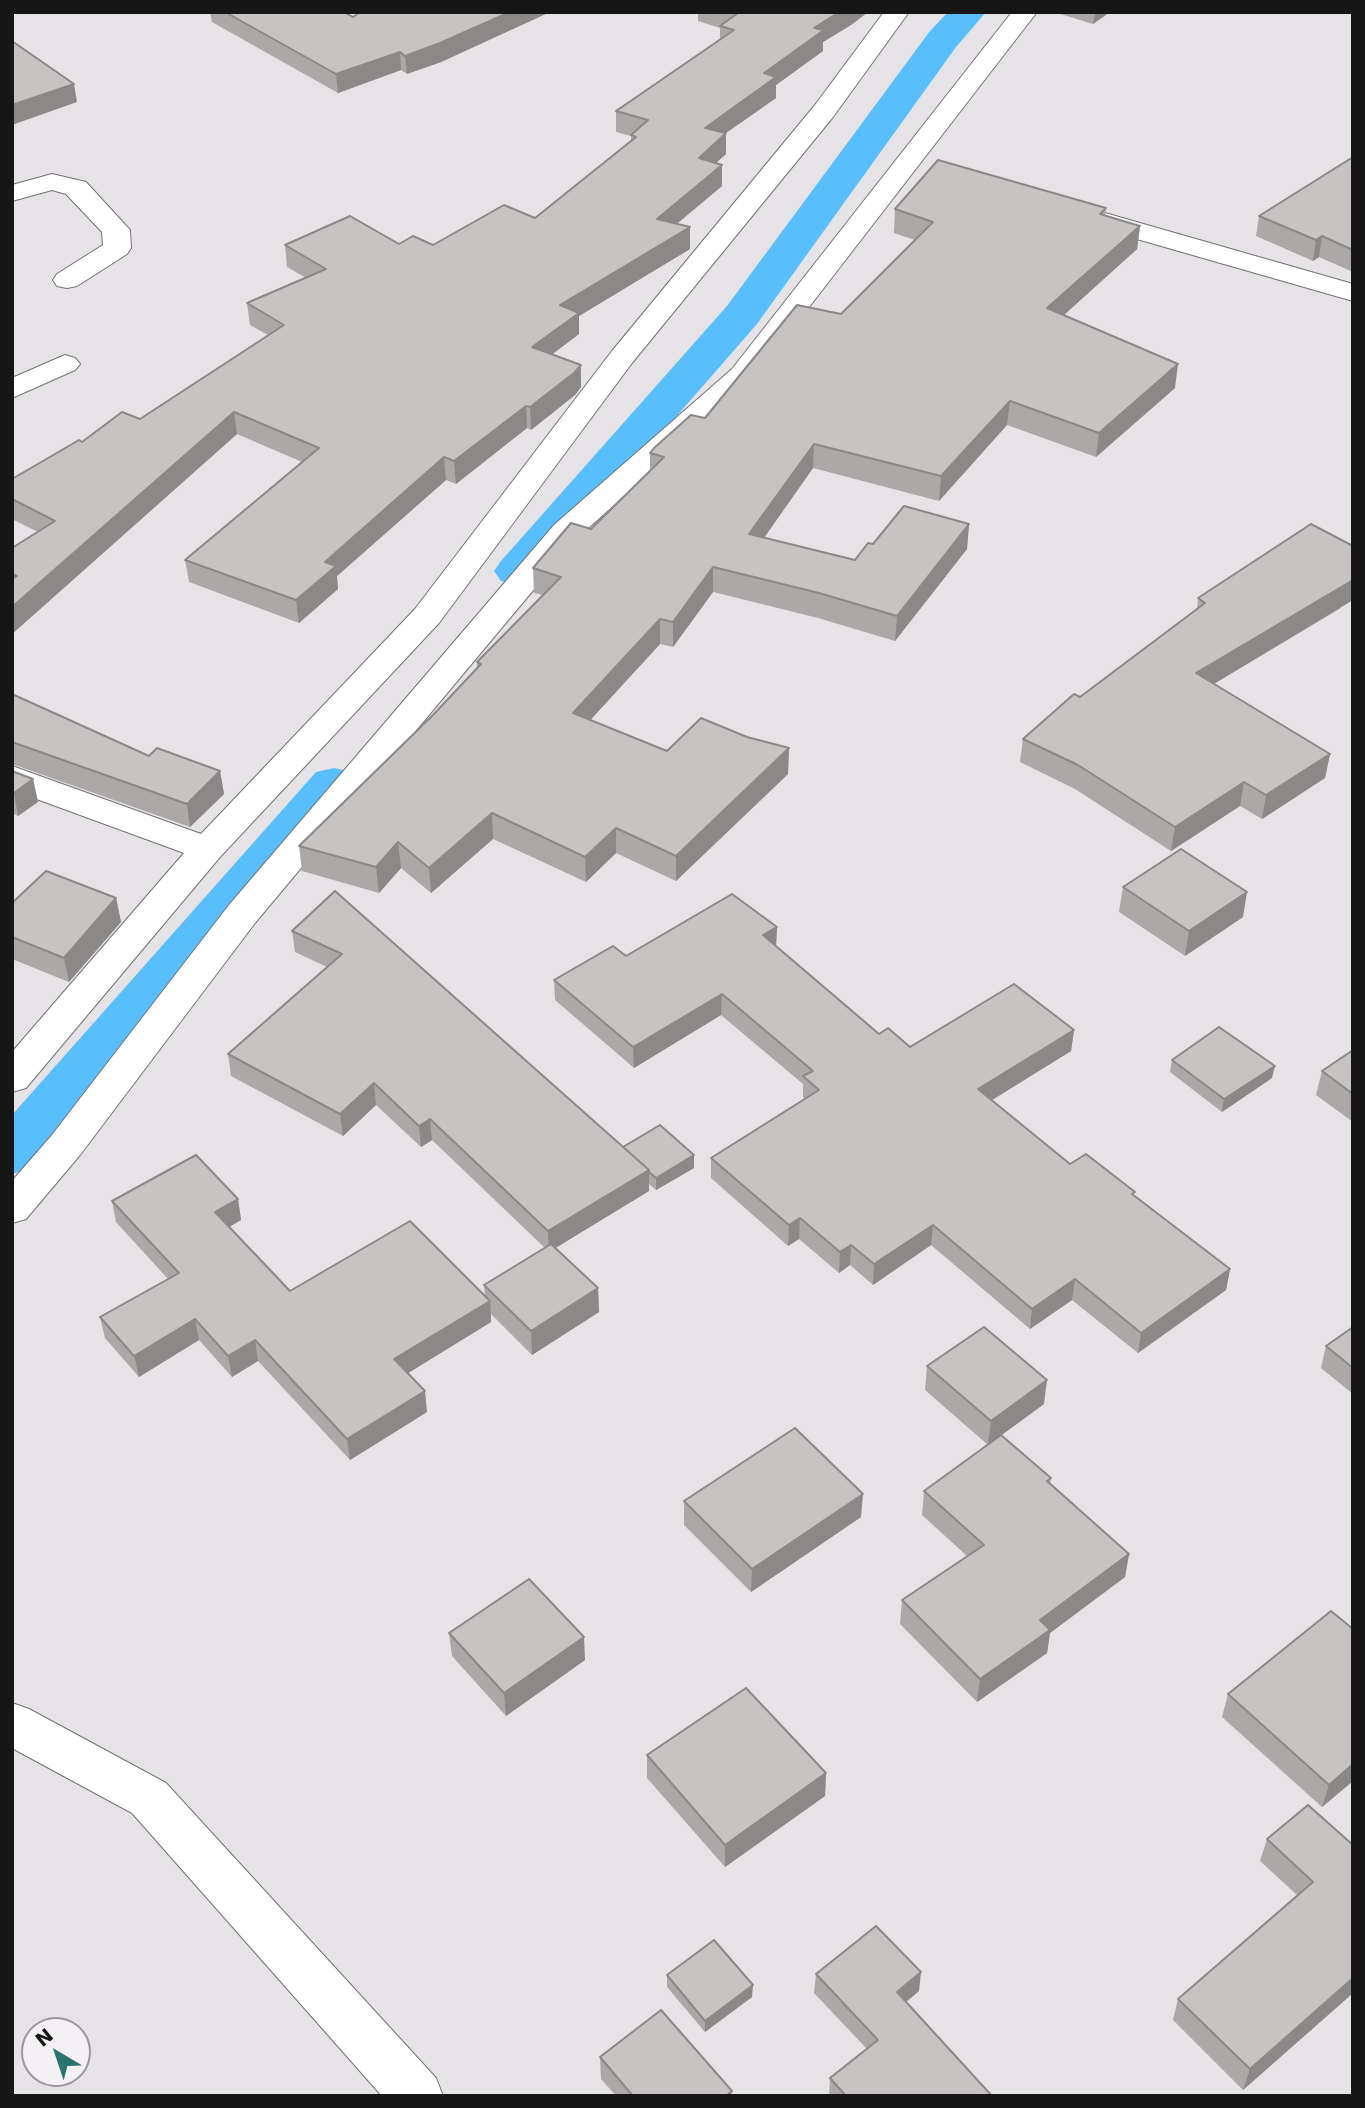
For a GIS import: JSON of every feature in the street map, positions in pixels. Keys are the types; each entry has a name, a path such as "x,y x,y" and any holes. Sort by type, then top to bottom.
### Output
{"street":[{"path":"12,1078 207,849 427,615 622,357 824,111 897,12"},
{"path":"12,1208 66,1145 242,914 565,532 742,375 920,167 1025,12"},
{"path":"12,193 52,182 76,188 116,230 117,248 67,280"},
{"path":"1070,212 1353,293"},
{"path":"12,389 65,364"},
{"path":"12,777 207,849"},
{"path":"12,1724 149,1798 417,2096"}],"building":[{"path":"225,12 344,12 353,17 360,12 510,12 405,56 400,52 336,74"},
{"path":"736,12 839,12 814,28 824,30 764,73 776,77 705,128 726,133 699,158 722,165 657,219 690,227 560,305 579,313 532,347 581,365 574,373 454,461 444,457 325,562 336,566 296,600 185,560 319,448 234,412 12,607 12,579 17,576 12,574 12,548 55,521 12,499 12,479 79,440 82,442 122,412 140,419 284,325 247,303 326,269 285,245 350,216 399,244 413,236 433,245 504,205 535,218 636,137 631,135 648,120 616,111 734,30 720,26 738,13"},
{"path":"12,41 74,84 12,105"},
{"path":"1353,157 1353,250 1322,236 1316,240 1259,216"},
{"path":"938,160 1106,208 1100,214 1140,226 1047,308 1178,364 1099,433 1010,401 941,476 814,444 749,534 855,560 868,543 873,544 904,506 969,524 897,616 819,593 713,567 673,622 660,619 573,713 667,751 701,718 747,737 789,748 676,856 616,828 585,857 492,813 429,868 398,842 376,867 299,846 433,715 481,664 477,662 561,577 533,568 571,523 591,529 664,457 650,453 654,448 691,415 705,418 797,305 841,314 933,222 895,209"},
{"path":"1311,524 1353,546 1353,580 1196,673 1330,754 1266,795 1244,782 1175,827 1078,765 1023,739 1074,694 1080,697 1205,603 1198,598"},
{"path":"12,694 149,756 157,748 220,771 187,804 12,742"},
{"path":"12,771 33,779 14,793"},
{"path":"1181,849 1247,892 1189,931 1123,887"},
{"path":"46,871 116,898 64,958 12,937 12,903"},
{"path":"335,891 649,1170 548,1231 430,1119 419,1126 374,1083 340,1114 228,1054 342,954 292,931"},
{"path":"732,894 777,927 763,935 879,1034 888,1028 910,1047 1014,984 1074,1030 978,1089 1070,1164 1086,1154 1135,1192 1132,1194 1230,1269 1141,1333 1075,1279 1032,1309 933,1225 874,1264 851,1245 840,1252 800,1218 789,1225 711,1158 819,1090 803,1076 813,1071 722,994 633,1047 554,980 613,946 626,956"},
{"path":"1219,1027 1275,1066 1224,1099 1172,1060"},
{"path":"1353,1050 1353,1094 1322,1071"},
{"path":"660,1125 694,1155 656,1178 623,1147"},
{"path":"196,1155 238,1199 215,1212 290,1291 410,1221 490,1301 394,1359 425,1391 347,1439 255,1340 228,1356 195,1319 134,1356 100,1317 179,1273 112,1201"},
{"path":"551,1244 598,1288 531,1331 484,1285"},
{"path":"984,1327 1047,1380 991,1421 927,1366"},
{"path":"1353,1327 1353,1368 1326,1346"},
{"path":"795,1428 863,1494 752,1569 684,1501"},
{"path":"1001,1435 1051,1478 1047,1481 1129,1554 1040,1620 1050,1630 980,1679 902,1600 984,1545 924,1491"},
{"path":"529,1579 584,1637 504,1693 449,1633"},
{"path":"1331,1611 1353,1629 1353,1764 1329,1785 1228,1694"},
{"path":"746,1688 826,1773 725,1845 647,1755"},
{"path":"1308,1805 1353,1845 1353,1978 1250,2069 1178,1999 1313,1882 1267,1839"},
{"path":"876,1926 921,1972 897,1992 992,2096 846,2096 830,2078 878,2040 816,1974"},
{"path":"714,1940 753,1985 705,2021 667,1975"},
{"path":"661,2010 732,2091 726,2096 633,2096 600,2057"}],"waterway":[{"path":"517,571 742,315 943,39 968,12"},
{"path":"12,1153 334,784"}]}
